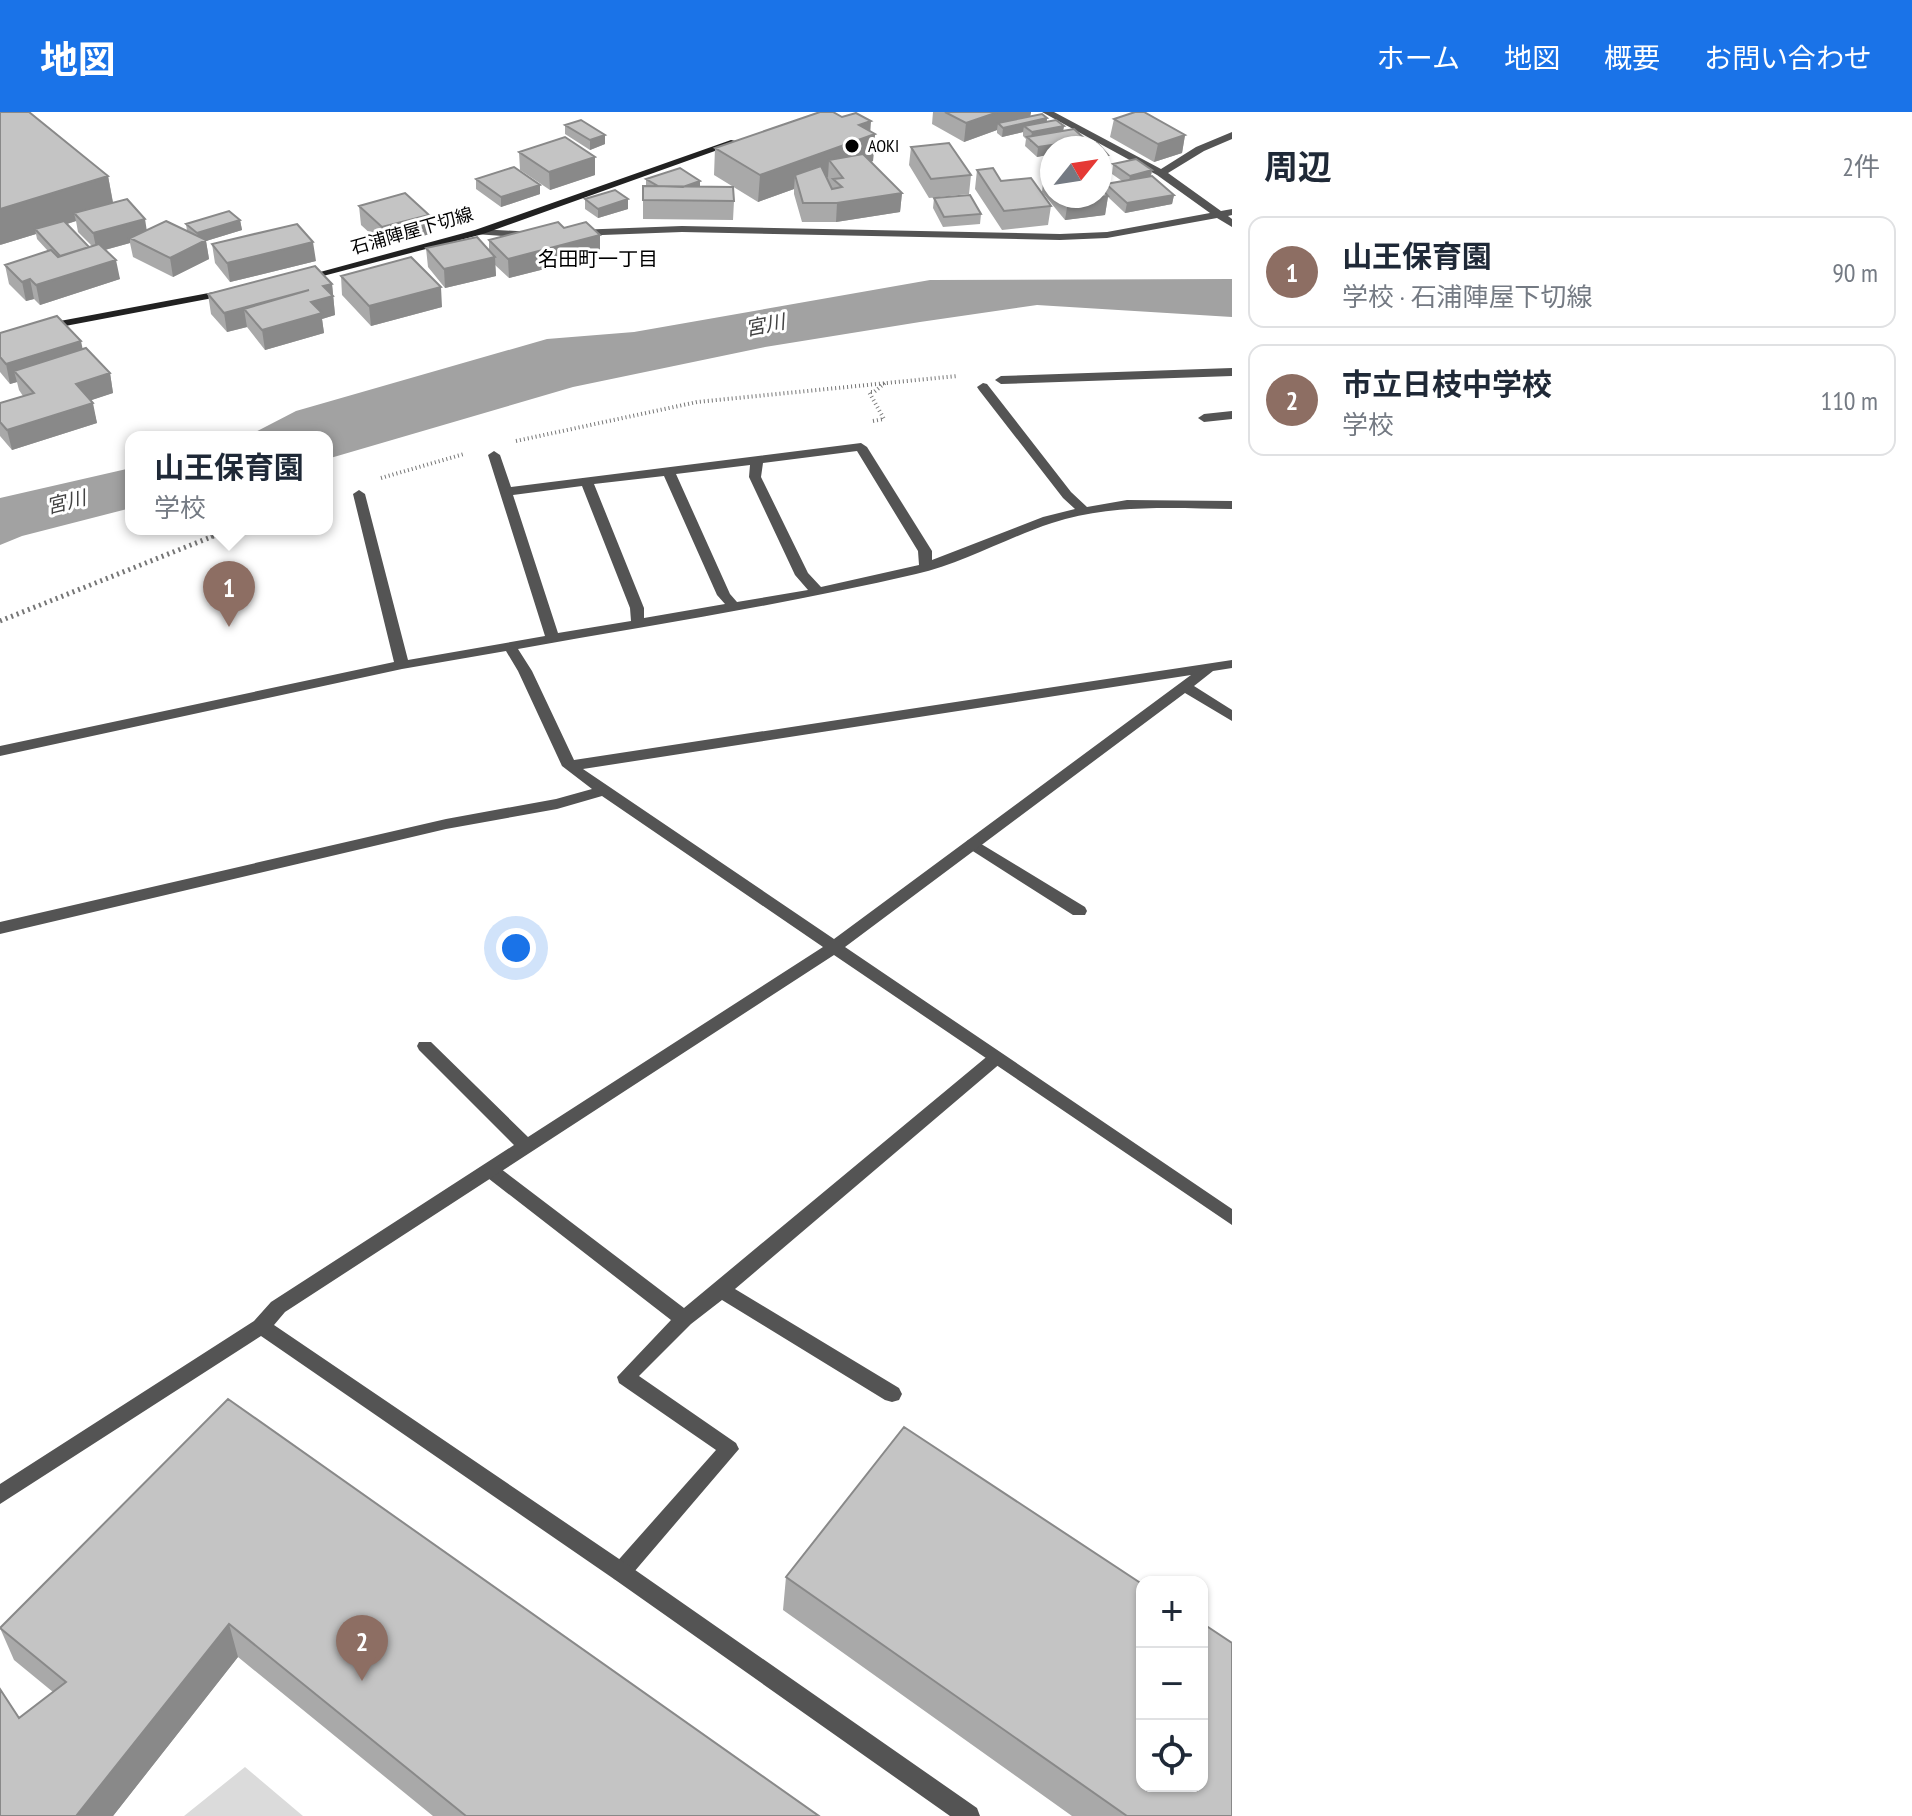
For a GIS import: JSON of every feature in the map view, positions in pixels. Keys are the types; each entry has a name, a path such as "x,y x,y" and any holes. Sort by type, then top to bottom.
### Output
{"main road":[{"name":"石浦陣屋下切線","path":"299,279 421,250 479,232 747,138"},
{"path":"31,329 236,291"}],"street":[{"path":"1047,112 1161,173 1227,214 1232,224"},
{"path":"1161,173 1200,149 1232,135"},
{"path":"567,234 682,229 1060,237 1107,235 1227,214"},
{"path":"479,232 551,234"},
{"path":"1001,380 1232,372"},
{"path":"983,387 1067,495 1084,511"},
{"path":"1204,418 1232,415"},
{"path":"505,492 861,447 925,551 926,567"},
{"path":"494,455 553,639"},
{"path":"757,460 755,477 802,575 818,592"},
{"path":"668,471 724,595 735,608"},
{"path":"587,482 637,608 638,625"},
{"path":"359,494 402,665"},
{"path":"0,751 402,665 818,592 926,567 1048,520 1084,511 1140,503 1232,505"},
{"path":"510,647 525,671 569,766 1232,1218"},
{"path":"569,766 1232,664"},
{"path":"0,1495 261,1326 278,1307 834,947 1210,667"},
{"path":"1184,686 1232,716"},
{"path":"0,928 446,824 557,804 605,790"},
{"path":"973,844 1079,911"},
{"path":"425,1046 526,1146"},
{"path":"621,1572 729,1449 626,1377 684,1319 996,1058"},
{"path":"490,1170 684,1319"},
{"path":"721,1290 892,1394"},
{"path":"261,1326 621,1572 969,1816"}],"path":[{"path":"504,444 624,415 697,402 979,374 1001,380"},
{"path":"861,447 859,429 855,423 884,419 869,392 874,392 886,381"},
{"path":"377,479 476,451"},
{"path":"0,621 217,535"}],"shaded area":[{"path":"245,1767 303,1816 184,1816"}],"water":[{"name":"宮川","path":"1232,279 1232,317 1037,305 920,322 765,347 573,387 333,457 333,431 258,431 296,411 547,339 634,332 930,280"},
{"name":"宮川","path":"125,469 125,510 22,536 0,545 0,498"}],"building":[{"path":"0,112 29,112 108,176 0,209"},
{"path":"820,112 833,112 842,117 856,113 871,121 859,125 875,134 760,175 715,148"},
{"path":"945,112 998,112 966,123"},
{"path":"1144,112 1185,135 1158,144 1114,119"},
{"path":"1042,114 1047,118 1003,128 998,123"},
{"path":"581,120 605,135 590,140 565,125"},
{"path":"1056,120 1064,126 1032,132 1024,126"},
{"path":"1074,129 1082,136 1040,136 1038,147 1027,137"},
{"path":"565,137 595,157 549,172 519,152"},
{"path":"949,143 971,175 931,179 911,147"},
{"path":"863,154 902,193 837,203 803,203 795,175 821,166 832,189 842,187 833,179 843,178 829,160"},
{"path":"1136,159 1152,170 1130,176 1113,164"},
{"path":"514,167 540,185 501,197 476,179"},
{"path":"680,168 700,181 683,187 658,186 646,179"},
{"path":"993,168 1001,181 1031,178 1040,191 1040,207 1004,211 977,170"},
{"path":"1152,176 1174,195 1127,203 1112,189 1112,183"},
{"path":"643,186 733,187 734,201 643,200"},
{"path":"615,190 628,199 598,209 585,199"},
{"path":"405,193 429,215 382,227 359,206"},
{"path":"970,195 981,214 944,217 934,198"},
{"path":"127,199 145,219 93,233 74,213"},
{"path":"229,211 240,220 197,233 186,224"},
{"path":"64,221 89,247 60,256 35,229"},
{"path":"166,221 206,240 170,258 130,238"},
{"path":"558,222 564,228 586,222 600,235 508,259 489,240"},
{"path":"297,224 313,242 227,263 212,244"},
{"path":"477,237 495,257 444,269 426,248"},
{"path":"99,244 116,260 36,285 30,279 22,282 5,265 51,250 58,257"},
{"path":"411,257 441,287 369,306 341,276"},
{"path":"315,266 332,284 323,286 333,296 311,302 322,313 262,330 244,309 309,290 224,313 208,294"},
{"path":"57,316 81,341 6,364 0,357 0,333"},
{"path":"86,348 110,373 76,384 93,403 7,430 0,422 0,403 34,393 14,371"},
{"path":"228,1399 819,1816 466,1816 229,1624 76,1816 0,1816 0,1689 19,1718 66,1682 0,1628"},
{"path":"904,1427 1136,1580 1136,1792 1208,1792 1208,1627 1232,1643 1232,1816 1127,1816 786,1577"}],"place":[{"name":"AOKI","path":"852,146"},
{"name":"山王保育園","path":"229,627"},
{"name":"市立日枝中学校","path":"362,1681"}],"district":[{"name":"名田町一丁目","path":"598,259"}]}
